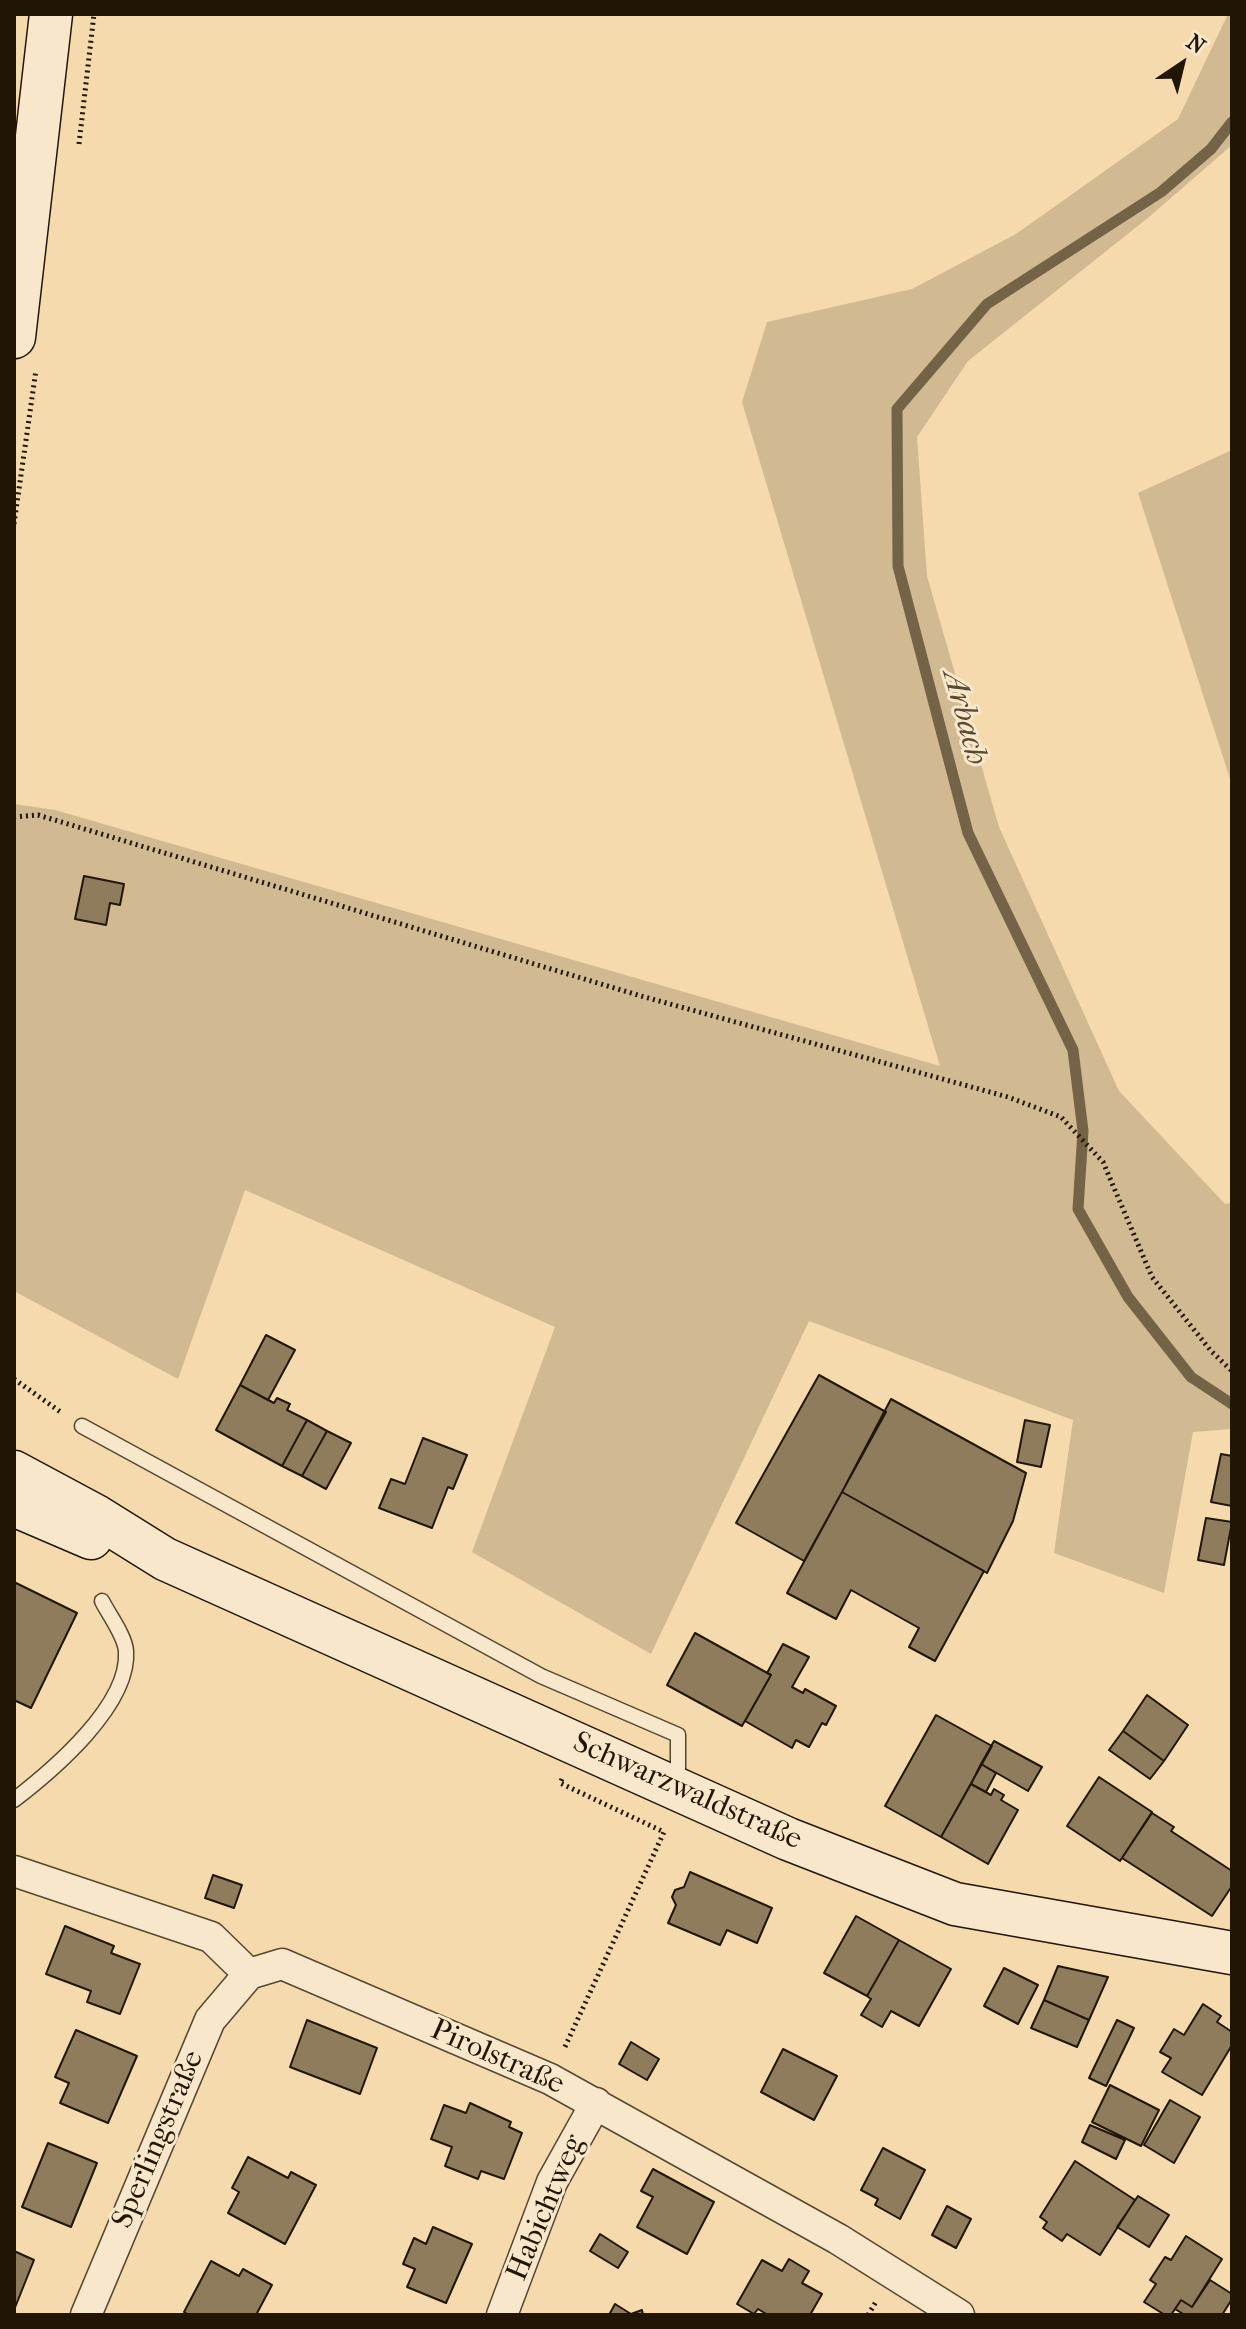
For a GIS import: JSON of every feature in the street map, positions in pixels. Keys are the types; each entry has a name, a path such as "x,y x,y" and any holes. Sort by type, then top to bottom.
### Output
{"street":[{"path":"14,337 51,14"},
{"name":"Schwarzwaldstraße","path":"14,1472 96,1516 165,1559"},
{"name":"Schwarzwaldstraße","path":"14,1505 86,1536 165,1559 799,1843 955,1904 1232,1953"},
{"path":"14,1871 211,1937 249,1974"},
{"name":"Pirolstraße","path":"249,1974 282,1964 550,2079 838,2239 959,2315"},
{"name":"Sperlingstraße","path":"86,2315 210,2020 249,1974"},
{"name":"Habichtweg","path":"502,2315 552,2182 596,2103"}],"lane":[{"path":"82,1426 541,1676 678,1735 678,1789"},
{"path":"14,1800 79,1745 109,1703 123,1675 126,1649 102,1601"}],"path":[{"path":"14,817 38,815 641,996 1008,1097 1061,1117 1103,1162 1152,1277 1211,1351 1232,1371"},
{"path":"14,1379 82,1426"},
{"path":"550,2079 664,1832 560,1783 575,1742"}],"shaded area":[{"path":"1228,14 1232,14 1232,145 1149,217 968,361 917,437 927,576 999,827 1119,1091 1225,1204 1232,1203 1232,1429 1193,1432 1164,1593 1054,1553 1073,1420 809,1321 651,1654 472,1552 555,1327 245,1190 178,1379 14,1291 14,804 55,810 940,1066 742,402 767,322 912,289 1016,234 1178,119"},
{"path":"1232,450 1232,785 1138,493"}],"building":[{"path":"84,876 124,884 120,905 110,903 106,925 75,919"},
{"path":"266,1335 295,1350 268,1400 240,1385"},
{"path":"819,1375 886,1412 804,1561 736,1523"},
{"path":"240,1385 274,1403 277,1398 290,1404 287,1410 307,1420 282,1466 216,1430"},
{"path":"891,1399 1026,1473 1013,1521 987,1573 842,1492"},
{"path":"307,1420 327,1431 302,1476 282,1466"},
{"path":"1025,1420 1050,1425 1041,1467 1017,1462"},
{"path":"327,1431 351,1443 326,1489 302,1476"},
{"path":"423,1438 467,1455 453,1489 448,1487 432,1528 379,1508 391,1479 405,1484"},
{"path":"1221,1454 1232,1456 1232,1506 1211,1502"},
{"path":"842,1492 984,1571 935,1661 909,1647 919,1628 851,1590 836,1619 787,1593"},
{"path":"1206,1518 1232,1522 1224,1565 1198,1560"},
{"path":"14,1582 77,1613 31,1708 14,1700"},
{"path":"695,1633 771,1675 742,1726 667,1685"},
{"path":"783,1644 809,1657 792,1687 803,1693 805,1689 836,1706 809,1747 796,1740 792,1748 745,1721 771,1675 767,1673"},
{"path":"1147,1695 1188,1725 1164,1761 1123,1731"},
{"path":"936,1715 992,1746 941,1837 885,1806"},
{"path":"1123,1731 1164,1761 1150,1779 1109,1750"},
{"path":"994,1741 1042,1767 1028,1791 981,1764"},
{"path":"981,1764 996,1773 986,1792 971,1784"},
{"path":"1099,1777 1152,1812 1120,1861 1067,1826"},
{"path":"971,1784 991,1795 994,1789 1004,1795 1001,1800 1018,1810 988,1864 941,1837"},
{"path":"1152,1813 1174,1827 1171,1831 1232,1871 1232,1886 1212,1916 1122,1858"},
{"path":"690,1872 772,1908 757,1943 727,1930 720,1945 668,1923 676,1905 672,1897 675,1890 684,1887"},
{"path":"213,1875 242,1885 234,1908 205,1898"},
{"path":"856,1916 899,1940 867,1996 824,1973"},
{"path":"65,1926 114,1946 111,1953 140,1964 120,2014 87,2002 91,1991 46,1974"},
{"path":"899,1940 951,1969 919,2026 891,2011 882,2027 861,2015 871,1999 867,1996"},
{"path":"1058,1966 1108,1977 1089,2020 1044,2000"},
{"path":"1004,1968 1038,1985 1018,2024 984,2006"},
{"path":"1044,2000 1089,2020 1077,2047 1031,2028"},
{"path":"1203,2004 1221,2016 1217,2022 1232,2032 1232,2045 1202,2095 1162,2072 1171,2058 1160,2052 1174,2029 1184,2035"},
{"path":"307,2020 377,2048 360,2094 290,2067"},
{"path":"1117,2020 1134,2028 1106,2086 1089,2078"},
{"path":"76,2030 137,2056 108,2123 60,2103 69,2083 55,2077"},
{"path":"631,2042 659,2059 647,2080 619,2064"},
{"path":"783,2049 837,2076 814,2120 761,2092"},
{"path":"1110,2085 1159,2110 1141,2146 1092,2122"},
{"path":"1170,2100 1200,2117 1174,2163 1144,2145"},
{"path":"470,2103 511,2122 509,2127 522,2133 504,2179 481,2171 478,2179 445,2166 452,2147 431,2139 444,2105 466,2113"},
{"path":"1090,2125 1125,2140 1116,2159 1082,2142"},
{"path":"48,2143 97,2163 71,2227 22,2207"},
{"path":"883,2148 925,2170 900,2219 875,2205 878,2199 861,2190"},
{"path":"248,2157 288,2178 291,2172 316,2185 285,2244 228,2213 239,2192 232,2188"},
{"path":"1075,2161 1135,2200 1100,2255 1067,2234 1062,2241 1043,2228 1047,2222 1040,2217"},
{"path":"653,2169 714,2202 687,2254 637,2227 653,2197 641,2191"},
{"path":"1138,2196 1169,2215 1149,2247 1117,2227"},
{"path":"947,2206 971,2219 956,2248 932,2235"},
{"path":"433,2227 472,2244 446,2303 407,2287 415,2269 403,2264 414,2238 426,2244"},
{"path":"600,2234 628,2252 618,2268 590,2251"},
{"path":"1186,2236 1222,2259 1192,2307 1181,2300 1171,2315 1165,2315 1144,2302 1156,2284 1150,2280 1165,2257 1171,2260"},
{"path":"14,2251 34,2260 14,2310"},
{"path":"789,2259 809,2271 802,2283 822,2294 810,2315 768,2315 758,2309 754,2314 737,2304 762,2260 782,2271"},
{"path":"211,2261 239,2276 243,2269 272,2285 256,2315 189,2315 184,2312"},
{"path":"1210,2280 1232,2294 1222,2315 1185,2315 1175,2309 1181,2300 1192,2307"},
{"path":"615,2304 631,2314 642,2310 643,2315 609,2315"}],"waterway":[{"name":"Arbach","path":"1232,122 1211,149 1161,192 987,304 897,409 898,566 968,833 1073,1050 1083,1131 1078,1209 1128,1297 1191,1377 1232,1404"}]}
